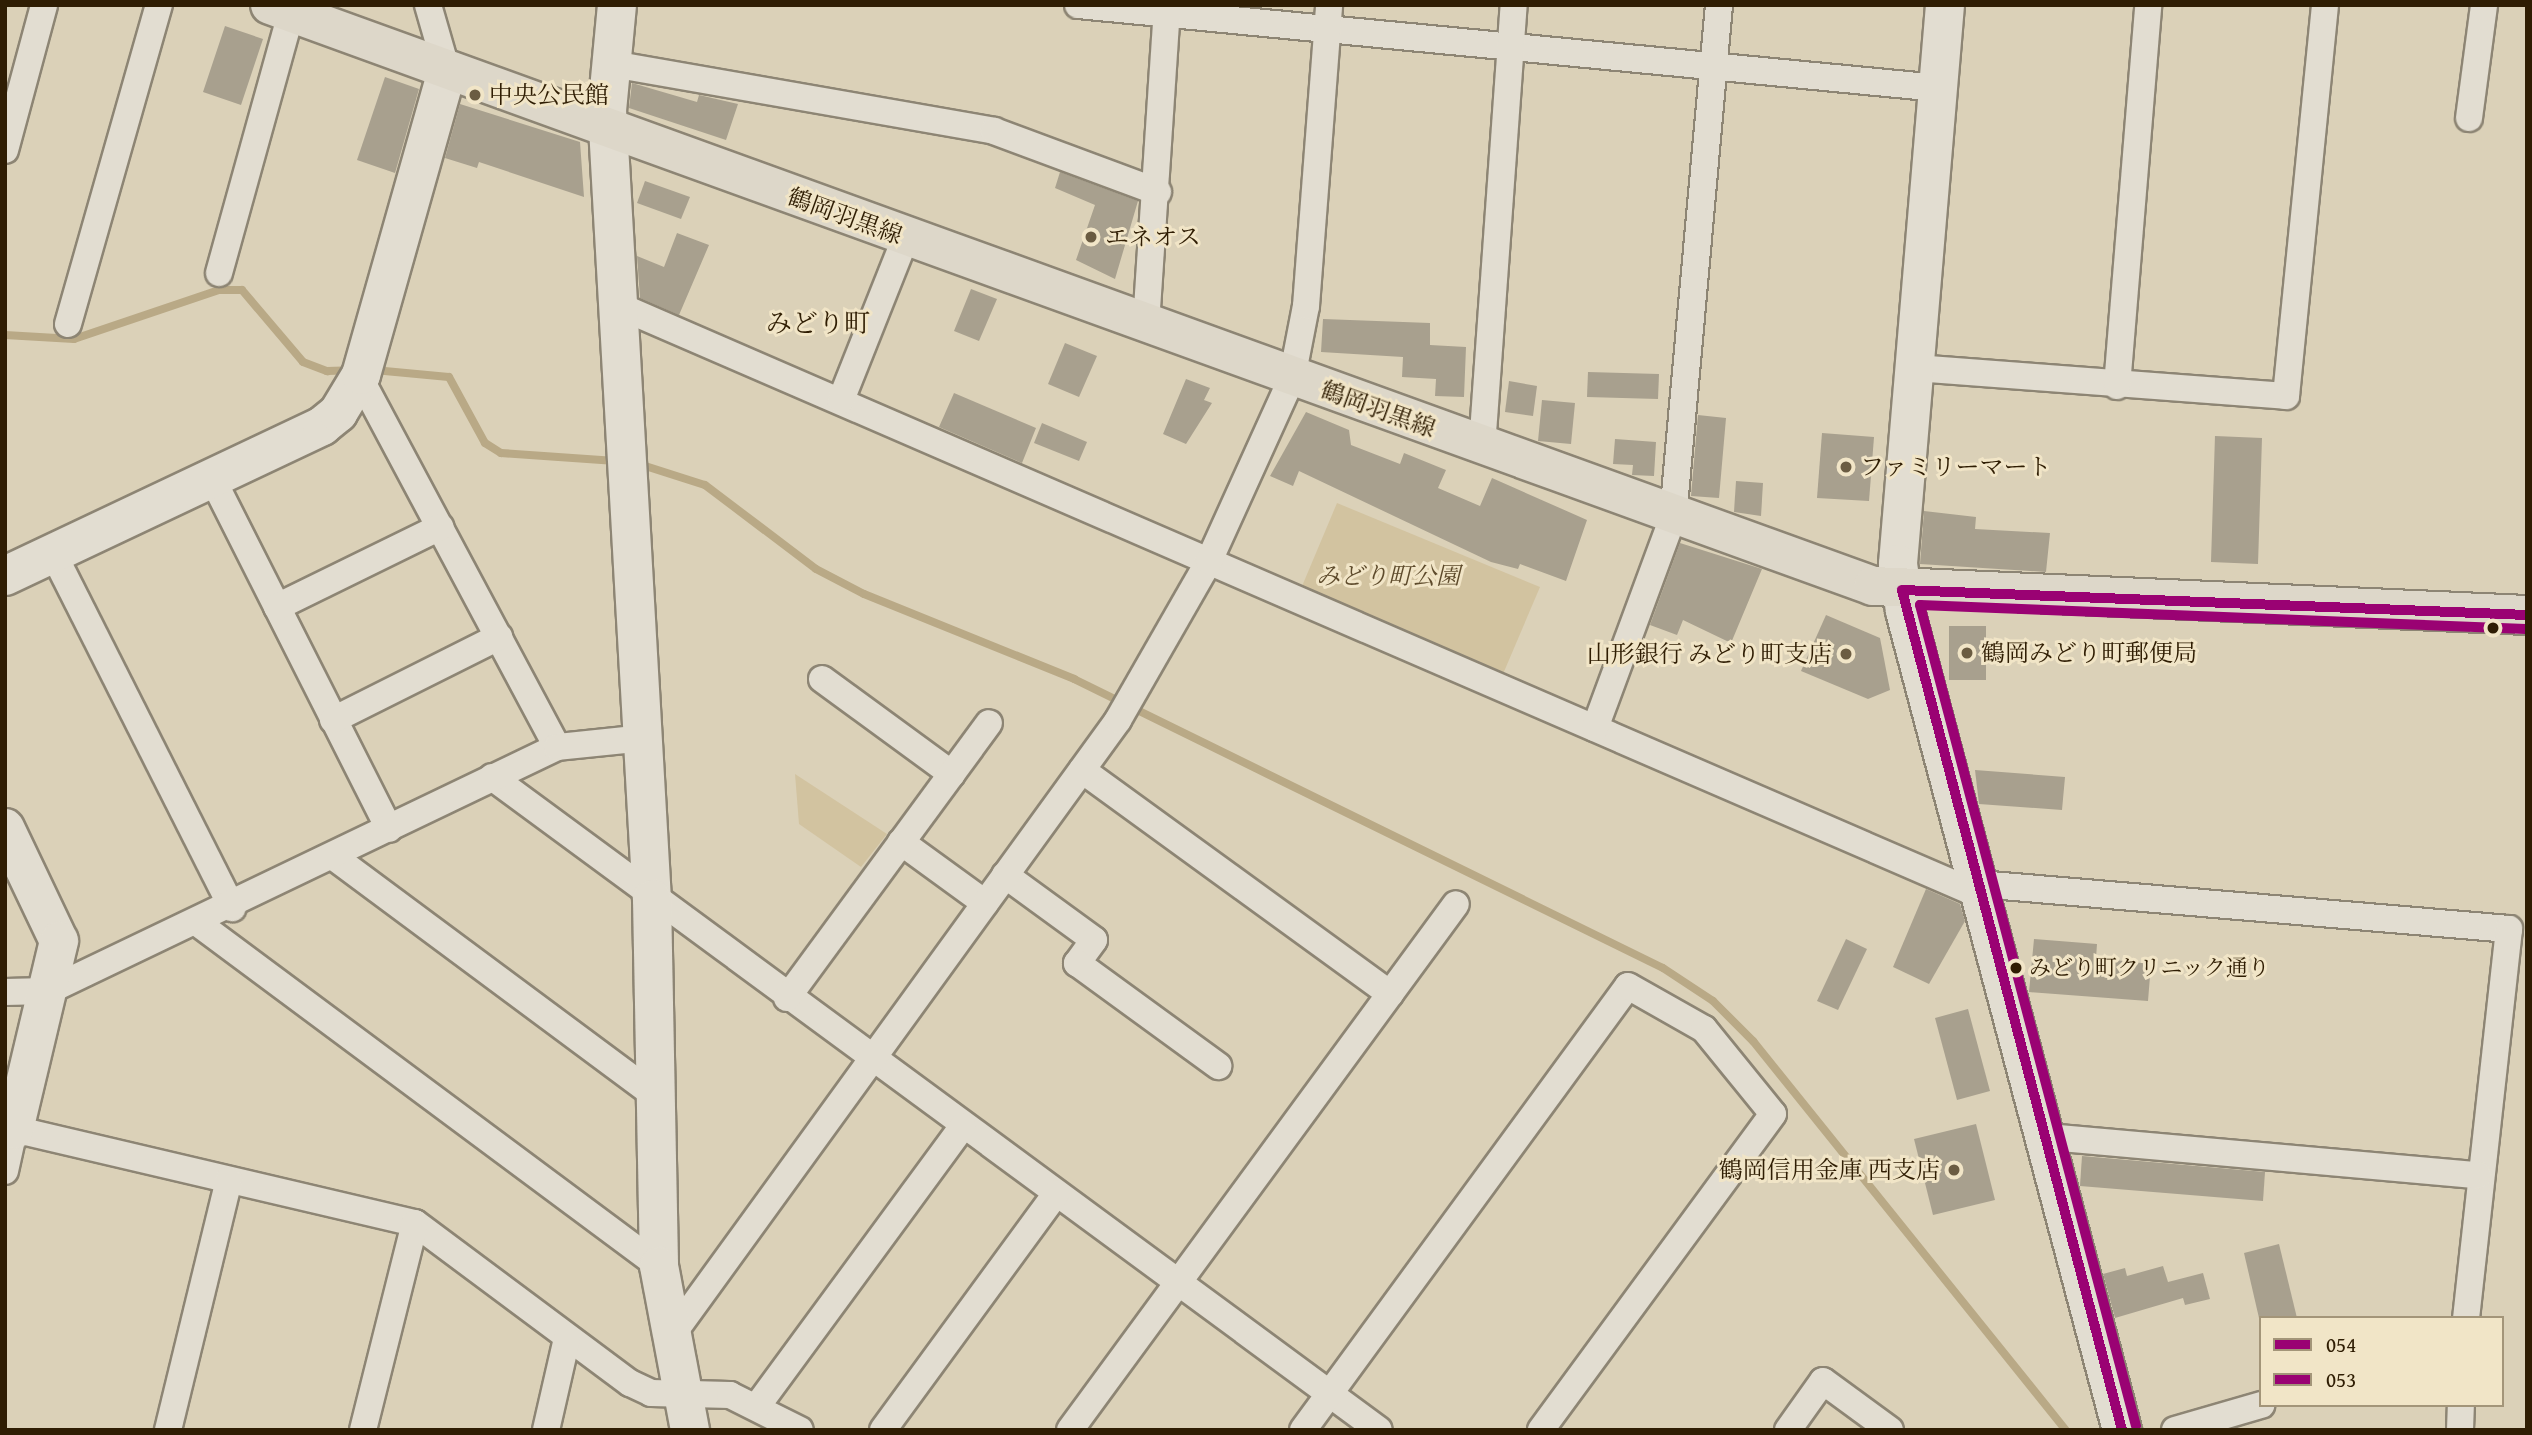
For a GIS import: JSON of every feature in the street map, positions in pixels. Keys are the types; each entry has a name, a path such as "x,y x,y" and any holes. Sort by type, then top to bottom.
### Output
{"main road":[{"name":"鶴岡羽黒線","path":"280,9 1805,565 1902,590 2527,615"}],"street":[{"path":"5,150 44,5"},
{"path":"68,324 159,5"},
{"path":"5,576 322,426 363,368 447,71 428,5"},
{"path":"617,5 609,131 652,899 653,1094 659,1266 669,1339 685,1412"},
{"path":"1078,5 1328,17 1510,47 1938,88"},
{"path":"1482,447 1514,5"},
{"path":"1595,728 1673,517 1720,5"},
{"path":"1945,5 1898,564 1902,590 1980,890 2049,1137 2122,1430"},
{"path":"2117,386 2148,5"},
{"path":"1915,368 2117,386 2286,396 2325,5"},
{"path":"2469,118 2484,5"},
{"path":"219,273 280,9"},
{"path":"1146,324 1158,192 1167,10"},
{"path":"669,1339 1118,720 1209,562 1292,377 1306,306 1328,17"},
{"path":"612,64 993,131 1158,192"},
{"path":"841,400 906,237"},
{"path":"617,305 1595,728 1980,890 2509,929 2478,1175 2466,1316"},
{"path":"363,368 439,527 557,747"},
{"path":"212,478 388,829"},
{"path":"277,607 439,527"},
{"path":"53,553 232,908"},
{"path":"334,720 499,637"},
{"path":"822,679 952,774"},
{"path":"787,998 989,723"},
{"path":"5,992 48,991 199,924 557,747 644,738"},
{"path":"1082,770 1390,994"},
{"path":"492,777 652,899 1379,1430"},
{"path":"5,828 59,941 10,1128 5,1171"},
{"path":"901,842 985,903"},
{"path":"334,856 653,1094"},
{"path":"1005,875 1094,940 1077,963 1218,1066"},
{"path":"1070,1430 1456,904"},
{"path":"199,924 659,1266"},
{"path":"1303,1430 1628,986 1704,1029 1773,1114 1541,1430"},
{"path":"758,1405 962,1126"},
{"path":"10,1128 415,1223 630,1383 685,1412 730,1395 758,1405 800,1430"},
{"path":"2049,1137 2478,1175"},
{"path":"168,1430 229,1180"},
{"path":"883,1430 1056,1194"},
{"path":"363,1430 415,1223"},
{"path":"546,1430 568,1338"},
{"path":"1788,1430 1824,1381 1890,1430"},
{"path":"2175,1430 2259,1406"},
{"path":"2460,1430 2461,1407"}],"green space":[{"name":"みどり町公園","path":"1337,503 1540,587 1503,674 1300,591"},
{"path":"795,774 887,834 861,867 799,824"}],"building":[{"path":"225,26 263,39 241,105 203,92"},
{"path":"385,77 419,89 395,173 357,160"},
{"path":"632,83 697,102 699,95 738,104 726,140 629,108"},
{"path":"460,104 580,142 584,197 479,162 477,168 445,158"},
{"path":"1060,172 1138,201 1115,279 1076,260 1095,205 1055,188"},
{"path":"645,181 690,197 681,219 637,203"},
{"path":"677,233 709,245 679,315 640,298 637,256 664,267"},
{"path":"971,289 997,299 979,341 954,331"},
{"path":"1323,319 1430,323 1430,345 1466,347 1464,397 1435,396 1436,379 1402,377 1403,357 1321,352"},
{"path":"1065,343 1097,356 1079,397 1048,384"},
{"path":"1588,372 1659,374 1658,399 1587,397"},
{"path":"1186,379 1210,388 1204,400 1212,403 1186,444 1163,434"},
{"path":"1509,381 1537,386 1533,416 1505,412"},
{"path":"954,393 1036,428 1022,463 939,427"},
{"path":"1542,400 1575,403 1571,444 1538,441"},
{"path":"1306,412 1349,430 1351,445 1400,464 1404,453 1446,470 1438,488 1480,506 1492,478 1587,520 1566,581 1520,564 1518,569 1491,562 1299,471 1293,486 1270,476"},
{"path":"1698,415 1726,418 1719,498 1691,496"},
{"path":"1042,423 1087,442 1079,461 1034,443"},
{"name":"ファミリーマート","path":"1822,433 1874,437 1869,501 1817,498"},
{"path":"2215,436 2262,438 2258,564 2211,562"},
{"path":"1615,439 1656,442 1654,476 1632,475 1633,465 1613,464"},
{"path":"1736,481 1763,483 1761,516 1734,512"},
{"path":"1924,511 1976,517 1975,529 2050,533 2046,572 1920,564"},
{"path":"1680,543 1762,569 1731,643 1683,620 1677,635 1650,625"},
{"name":"山形銀行 みどり町支店","path":"1826,615 1880,638 1890,690 1868,699 1801,671"},
{"path":"1949,626 1986,626 1986,680 1949,680"},
{"path":"1975,770 2065,777 2062,810 1979,804"},
{"path":"1926,889 1960,904 1965,921 1929,984 1893,967"},
{"path":"1846,939 1867,949 1838,1010 1817,1001"},
{"path":"2034,939 2097,944 2096,958 2151,964 2148,1001 2029,992"},
{"path":"1968,1009 1990,1091 1957,1100 1935,1018"},
{"name":"鶴岡信用金庫 西支店","path":"1976,1124 1995,1200 1933,1215 1914,1139"},
{"path":"2082,1156 2265,1172 2263,1201 2080,1186"},
{"path":"2279,1244 2297,1316 2259,1318 2244,1253"},
{"path":"2163,1266 2168,1282 2203,1273 2210,1299 2185,1305 2183,1298 2115,1318 2103,1274 2125,1268 2127,1276"}],"waterway":[{"path":"5,335 74,339 219,290 242,290 303,362 327,371 351,370"},
{"path":"374,370 449,377 485,443 501,453 616,461"},
{"path":"639,464 705,485 816,569 864,594 1074,679 1663,968 1713,1001 1753,1041 2066,1430"}],"transit line":[{"name":"054","path":"2122,1430 1902,590 2527,615"},
{"name":"053","path":"2136,1426 1920,605 2526,629"}],"place":[{"name":"中央公民館","path":"475,95"},
{"name":"エネオス","path":"1091,237"},
{"name":"ファミリーマート","path":"1846,467"},
{"name":"鶴岡みどり町郵便局","path":"1967,653"},
{"name":"山形銀行 みどり町支店","path":"1846,654"},
{"name":"みどり町クリニック通り","path":"2016,968"},
{"name":"鶴岡信用金庫 西支店","path":"1954,1170"}],"district":[{"name":"みどり町","path":"818,323"}]}
